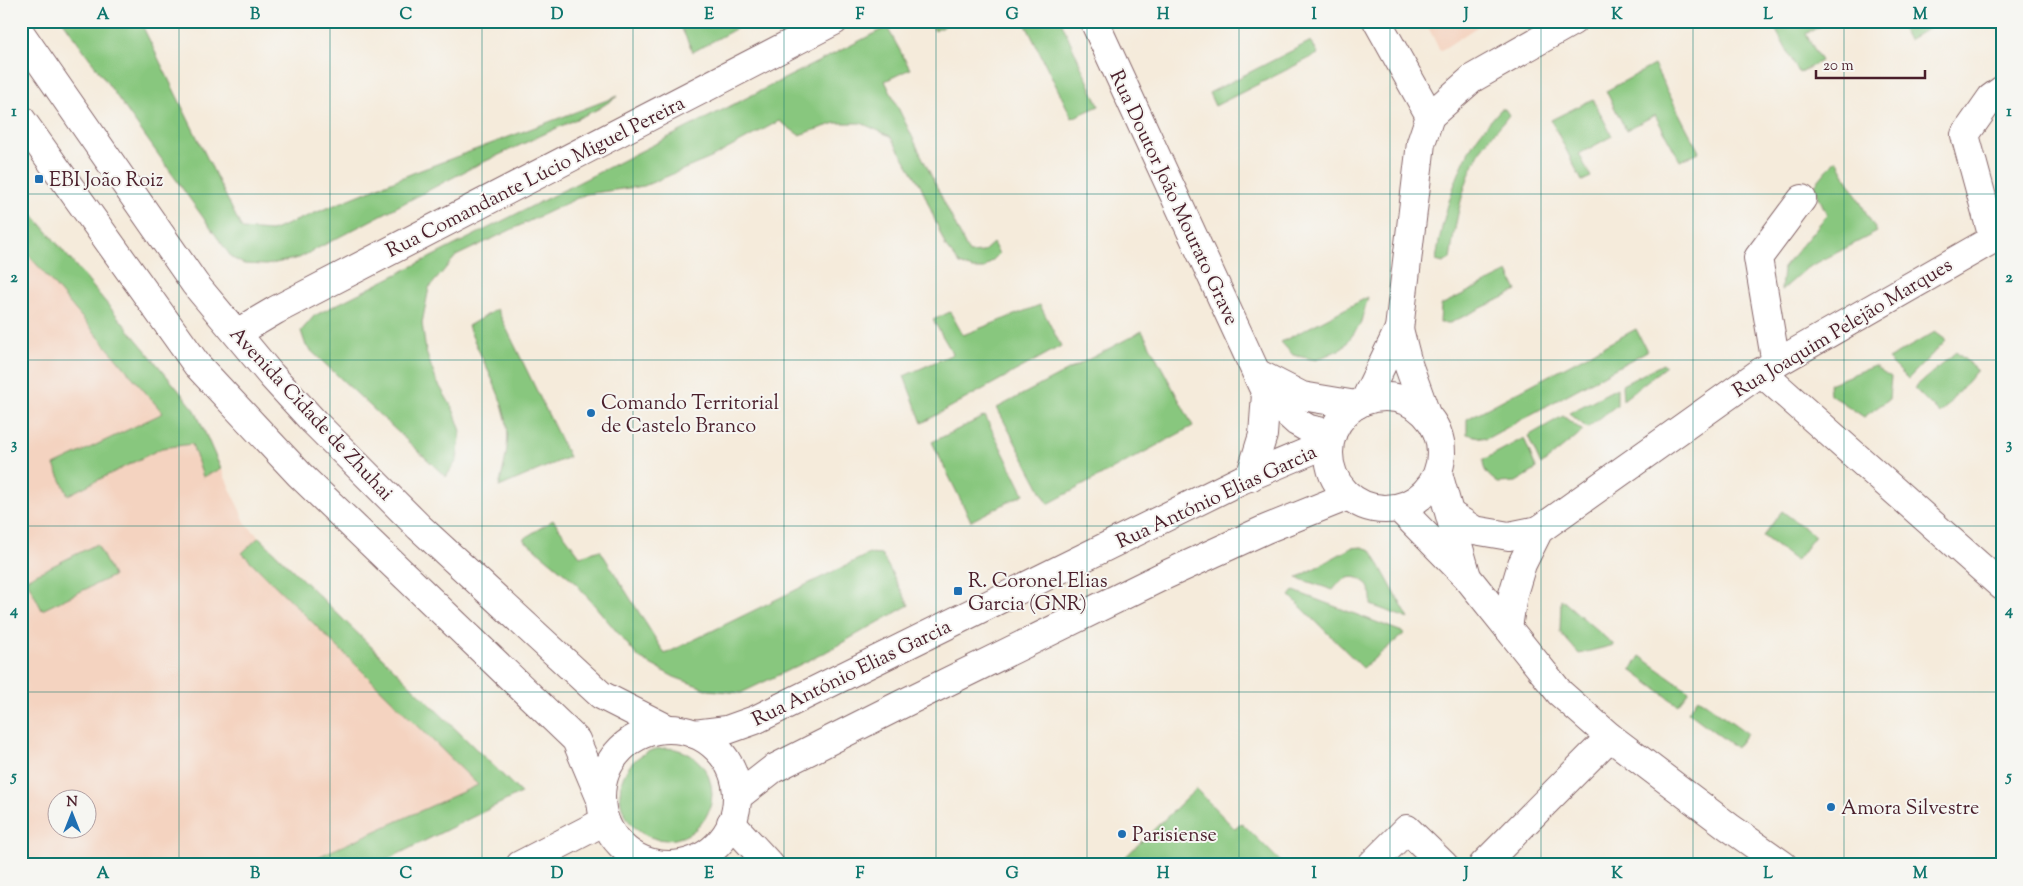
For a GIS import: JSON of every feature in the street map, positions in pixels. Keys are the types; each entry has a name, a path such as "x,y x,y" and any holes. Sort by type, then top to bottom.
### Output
{"street":[{"name":"Rua Comandante Lúcio Miguel Pereira","path":"237,333 284,305 834,21"},
{"name":"Rua Doutor João Mourato Grave","path":"1094,21 1261,383 1296,422 1330,438"},
{"path":"1377,21 1430,116"},
{"path":"1426,414 1408,364 1399,329 1421,142 1430,116 1473,78 1573,21"},
{"name":"Avenida Cidade de Zhuhai","path":"21,34 195,284 314,422 419,527 601,695 668,729"},
{"path":"1997,236 1965,135 1991,98 2002,90"},
{"path":"21,119 197,365 300,475 576,740 602,809 616,840 633,854 652,863 697,862 716,845 731,823 736,810 737,797 734,777 725,759 712,744 694,734 682,730 668,729 648,732 628,742 614,756 604,775 602,809"},
{"path":"1802,199 1758,258 1768,368 2002,586"},
{"name":"Rua Joaquim Pelejão Marques","path":"1450,514 1474,530 1509,536 1539,530 1768,368 1997,236"},
{"path":"1261,383 1302,396 1360,402 1384,397 1403,400 1426,414 1432,421 1439,437 1442,455 1438,473 1429,488 1415,500 1399,508 1381,509 1363,505 1348,496 1335,480 1329,462 1330,438 1342,418 1360,402 1399,329"},
{"name":"Rua Doutor João Mourato Grave","path":"1250,477 1263,435 1261,383"},
{"name":"Rua António Elias Garcia","path":"694,734 727,730 755,720 1330,438"},
{"path":"1438,473 1467,577"},
{"path":"737,797 773,769 898,706 1159,578 1266,529 1348,496"},
{"path":"1399,508 1467,577 1560,693 1610,737 1729,828 1783,865"},
{"name":"Rua Joaquim Pelejão Marques","path":"1508,628 1513,594 1522,564 1539,530"},
{"path":"1483,865 1610,737"},
{"path":"520,865 602,809"},
{"path":"731,823 770,865"},
{"path":"1371,865 1407,829 1444,865"}],"shaded area":[{"path":"1425,21 1486,21 1440,51"},
{"path":"21,200 195,410 246,524 521,793 376,865 21,865"}],"green space":[{"path":"63,21 140,21 242,229 271,231 413,173 618,96 598,109 473,167 299,258 266,265 244,264 232,258"},
{"path":"678,21 750,21 693,52"},
{"path":"930,21 953,21 935,31"},
{"path":"1024,21 1061,21 1099,106 1072,118"},
{"path":"1771,21 1829,21 1806,34 1821,61 1799,73"},
{"path":"1898,21 1925,21 1929,28 1908,40"},
{"path":"887,27 910,69 885,81 969,253 983,252 993,243 999,254 984,269 972,269 960,264 946,247 921,186 890,136 861,123 836,123 799,135 779,121 711,158 644,186 586,194 456,256 429,288 422,323 426,352 436,380 453,409 461,431 457,460 446,477 306,346 301,331 314,316"},
{"path":"1311,41 1318,54 1215,106 1209,93"},
{"path":"1654,65 1699,152 1680,161 1655,115 1626,130 1606,91"},
{"path":"1593,99 1612,136 1579,154 1591,177 1582,181 1551,120"},
{"path":"1501,109 1505,109 1509,115 1488,139 1469,174 1457,216 1450,259 1443,263 1436,261 1441,230 1455,182 1476,139"},
{"path":"1836,159 1877,232 1807,268 1781,291 1783,268 1827,215 1814,186"},
{"path":"21,200 195,410 221,469 203,477 192,444 162,448 68,495 54,465 163,413 21,246"},
{"path":"1508,272 1517,291 1450,323 1440,323 1441,305"},
{"path":"1368,297 1360,325 1343,348 1316,360 1293,355 1281,342"},
{"path":"1040,305 1061,346 922,423 904,376 953,354 933,320 950,312 963,335"},
{"path":"497,309 569,457 499,487 505,462 508,436 506,419 494,384 468,326"},
{"path":"1636,329 1647,351 1486,439 1467,434 1467,419"},
{"path":"1142,331 1193,426 1048,504 997,408"},
{"path":"1935,332 1946,340 1908,379 1888,359"},
{"path":"1956,352 1977,370 1940,414 1914,388"},
{"path":"1663,364 1666,366 1623,400 1622,385"},
{"path":"1874,366 1891,377 1889,399 1864,417 1830,394 1829,384"},
{"path":"1617,388 1617,405 1587,428 1569,413"},
{"path":"985,416 1024,494 971,521 932,442"},
{"path":"1563,416 1583,431 1541,465 1528,436"},
{"path":"1524,438 1536,468 1516,482 1498,483 1485,471 1483,460"},
{"path":"1782,511 1815,536 1796,561 1763,536"},
{"path":"553,520 580,556 600,550 665,654 869,554 882,555 909,605 824,653 741,693 709,690 674,677 639,658 574,581 523,539"},
{"path":"259,537 521,793 376,865 300,865 478,785 242,553"},
{"path":"97,544 113,576 42,610 26,579"},
{"path":"1362,547 1371,550 1409,619 1371,605 1369,588 1359,578 1346,579 1333,590 1297,578 1351,548"},
{"path":"1294,591 1405,633 1363,668 1290,596"},
{"path":"1561,599 1614,645 1579,654 1560,632"},
{"path":"1640,656 1689,691 1678,705 1631,670"},
{"path":"1698,698 1747,733 1736,748 1688,712"},
{"path":"666,748 684,751 699,761 709,776 712,794 709,812 699,827 684,837 666,840 648,837 633,827 623,812 620,794 623,776 633,761 648,751"},
{"path":"1196,789 1235,829 1242,823 1283,864 1117,865"}],"place":[{"name":"EBI João Roiz","path":"39,179"},
{"name":"Comando Territorial de Castelo Branco","path":"591,413"},
{"name":"R. Coronel Elias Garcia (GNR)","path":"958,591"},
{"name":"Amora Silvestre","path":"1831,807"},
{"name":"Parisiense","path":"1122,834"}]}
